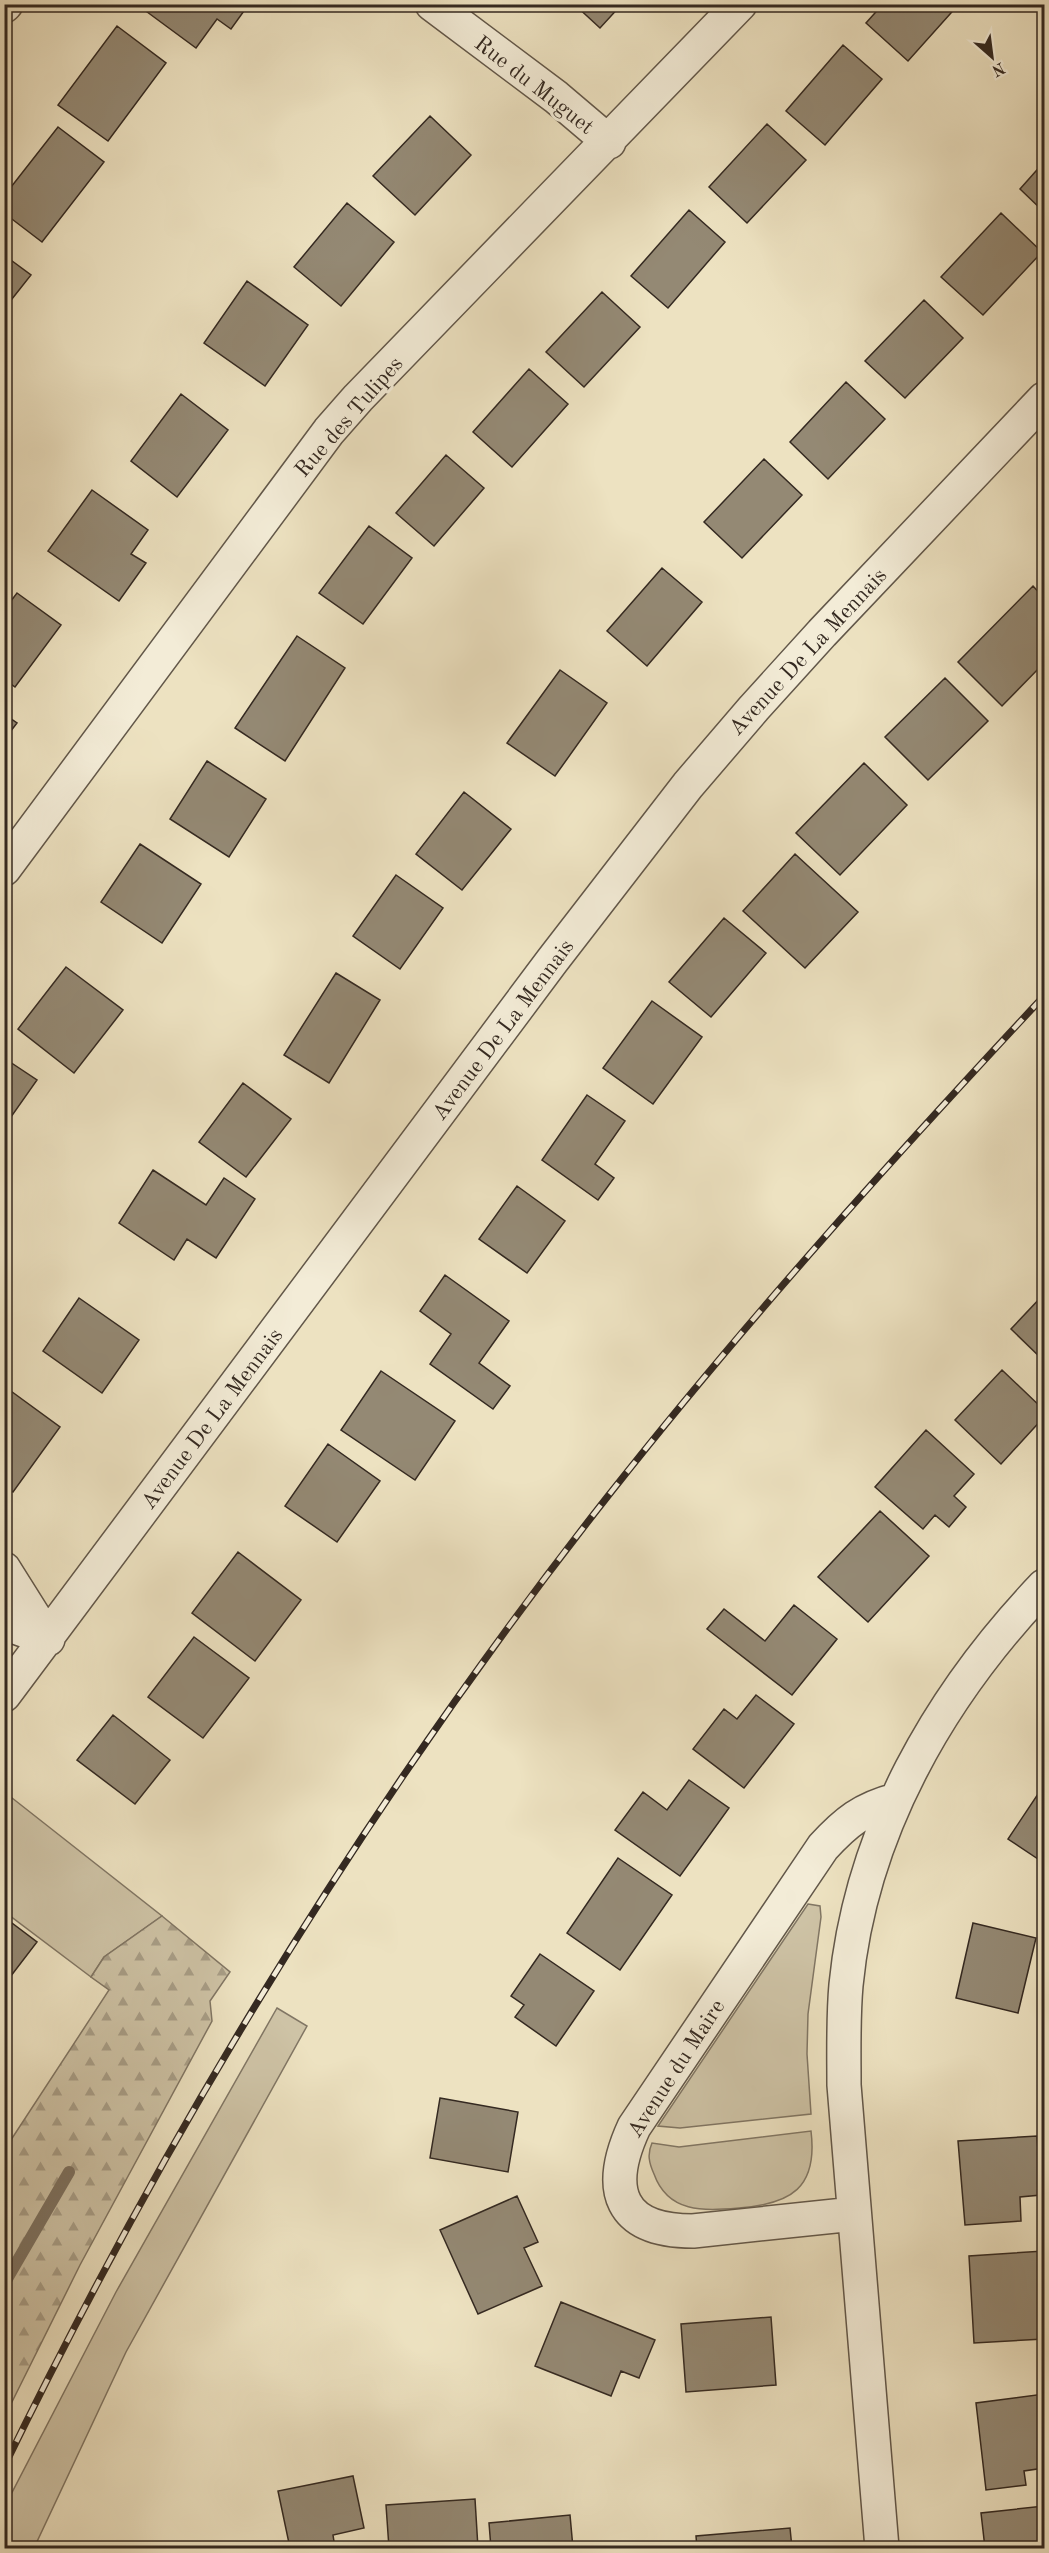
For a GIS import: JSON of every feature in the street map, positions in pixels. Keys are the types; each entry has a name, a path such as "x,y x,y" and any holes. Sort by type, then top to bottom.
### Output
{"street":[{"name":"Rue du Muguet","path":"432,4 556,97 609,142"},
{"name":"Rue des Tulipes","path":"4,869 329,431 358,398 609,142 740,4"},
{"name":"Avenue De La Mennais","path":"4,1695 552,961 688,785 822,633 1044,399"},
{"path":"4,1569 48,1639"},
{"path":"882,2548 844,2085 846,1985 867,1879 908,1772 944,1710 996,1641 1044,1586"},
{"path":"4,1623 48,1639"},
{"name":"Avenue du Maire","path":"854,2214 717,2229 669,2231 649,2225 633,2215 624,2201 619,2168 624,2148 634,2127 823,1847 847,1822 878,1805 896,1800"}],"green space":[{"path":"4,1785 7,1786 7,1794 162,1916 104,1957 91,1977 5,1912"},
{"path":"808,1904 820,1906 821,1917 808,2014 807,2054 811,2114 680,2128 658,2126"},
{"path":"162,1916 230,1972 210,2001 212,2021 80,2265 5,2416 5,2149 109,1990 91,1977 104,1957"},
{"path":"277,2008 307,2026 126,2352 34,2548 5,2548 5,2506 116,2292"},
{"path":"811,2131 810,2167 805,2179 786,2197 757,2206 700,2209 678,2203 660,2187 650,2162 652,2143 679,2147"}],"building":[{"path":"141,4 249,4 231,29 217,19 196,48 139,6"},
{"path":"574,4 622,4 600,28"},
{"path":"883,4 959,4 908,61 866,23"},
{"path":"117,26 166,63 108,141 58,105"},
{"path":"843,45 882,79 825,145 786,111"},
{"path":"430,116 471,155 415,215 373,176"},
{"path":"767,124 806,160 747,223 709,187"},
{"path":"58,127 104,162 42,242 4,213 4,196"},
{"path":"1044,162 1044,212 1020,189"},
{"path":"347,203 394,242 341,306 294,267"},
{"path":"689,210 725,242 668,308 631,276"},
{"path":"1001,213 1042,252 983,315 941,277"},
{"path":"4,255 31,275 4,309"},
{"path":"247,281 308,325 265,386 204,343"},
{"path":"602,292 640,327 584,387 546,352"},
{"path":"924,300 963,338 905,398 865,361"},
{"path":"529,369 568,404 512,467 473,432"},
{"path":"846,382 885,419 828,479 790,442"},
{"path":"181,394 228,430 177,497 131,461"},
{"path":"446,455 484,488 434,546 396,513"},
{"path":"764,459 802,495 742,558 704,522"},
{"path":"92,490 148,530 131,554 146,563 119,601 48,551"},
{"path":"369,526 412,558 363,624 319,593"},
{"path":"662,568 702,602 647,666 607,631"},
{"path":"1033,586 1044,598 1044,663 1002,706 958,662"},
{"path":"17,593 61,625 15,687 4,679 4,610"},
{"path":"297,636 345,668 285,761 235,728"},
{"path":"560,670 607,703 555,776 507,743"},
{"path":"945,678 988,721 928,780 885,737"},
{"path":"4,714 17,723 4,740"},
{"path":"207,761 266,799 229,857 170,819"},
{"path":"864,763 907,805 840,875 796,833"},
{"path":"464,792 511,829 462,890 416,854"},
{"path":"140,844 201,884 162,943 101,902"},
{"path":"795,854 858,912 805,968 743,911"},
{"path":"396,875 443,908 400,969 353,936"},
{"path":"724,918 766,953 711,1017 669,982"},
{"path":"66,967 123,1010 74,1073 18,1029"},
{"path":"336,973 380,1000 329,1083 284,1055"},
{"path":"652,1001 702,1037 653,1104 603,1068"},
{"path":"4,1058 37,1080 4,1127"},
{"path":"243,1083 291,1119 246,1177 199,1142"},
{"path":"587,1095 625,1121 595,1164 614,1178 598,1200 542,1160"},
{"path":"153,1170 206,1205 224,1178 255,1199 216,1258 187,1239 174,1260 119,1223"},
{"path":"517,1186 565,1221 527,1273 479,1239"},
{"path":"445,1275 509,1321 479,1363 510,1386 493,1409 430,1364 451,1334 420,1311"},
{"path":"1044,1294 1044,1361 1011,1329"},
{"path":"79,1298 139,1340 102,1393 43,1351"},
{"path":"1002,1370 1044,1410 1044,1417 1001,1464 955,1420"},
{"path":"381,1371 455,1421 415,1480 341,1430"},
{"path":"4,1386 60,1427 13,1492 4,1486"},
{"path":"926,1430 974,1474 954,1496 966,1507 949,1527 935,1515 923,1529 875,1487"},
{"path":"328,1444 380,1481 337,1542 285,1506"},
{"path":"880,1511 929,1556 868,1622 818,1577"},
{"path":"238,1552 301,1600 255,1661 192,1613"},
{"path":"794,1605 837,1639 792,1695 707,1629 724,1609 765,1641"},
{"path":"194,1637 249,1678 203,1738 148,1697"},
{"path":"756,1695 794,1724 744,1788 693,1749 724,1709 737,1719"},
{"path":"113,1715 170,1760 135,1804 77,1760"},
{"path":"689,1780 729,1808 680,1876 615,1830 643,1792 667,1810"},
{"path":"1044,1785 1044,1856 1041,1861 1008,1839"},
{"path":"618,1858 672,1895 620,1970 567,1933"},
{"path":"4,1917 37,1942 4,1985"},
{"path":"973,1923 1036,1938 1018,2013 956,1998"},
{"path":"540,1954 594,1991 556,2046 515,2017 524,2005 511,1996"},
{"path":"440,2098 518,2112 508,2172 430,2158"},
{"path":"1037,2136 1041,2195 1020,2197 1021,2221 965,2225 958,2141"},
{"path":"517,2196 538,2242 524,2248 542,2286 478,2314 440,2230"},
{"path":"1044,2251 1044,2339 974,2343 969,2256"},
{"path":"561,2302 655,2340 639,2378 621,2371 611,2396 535,2366"},
{"path":"771,2317 776,2385 686,2392 681,2324"},
{"path":"1044,2394 1044,2468 1024,2471 1026,2485 986,2490 976,2403"},
{"path":"353,2476 364,2528 333,2535 335,2548 290,2548 278,2491"},
{"path":"475,2499 478,2548 389,2548 386,2505"},
{"path":"1044,2506 1044,2548 985,2548 981,2513"},
{"path":"570,2515 573,2548 491,2548 489,2523"},
{"path":"790,2528 792,2548 697,2548 696,2536"}],"waterway":[{"path":"4,2284 69,2172"}],"railway":[{"path":"4,2467 68,2339 206,2088 280,1965 357,1845 438,1726 521,1610 608,1496 713,1367 931,1118 1044,996"}]}
